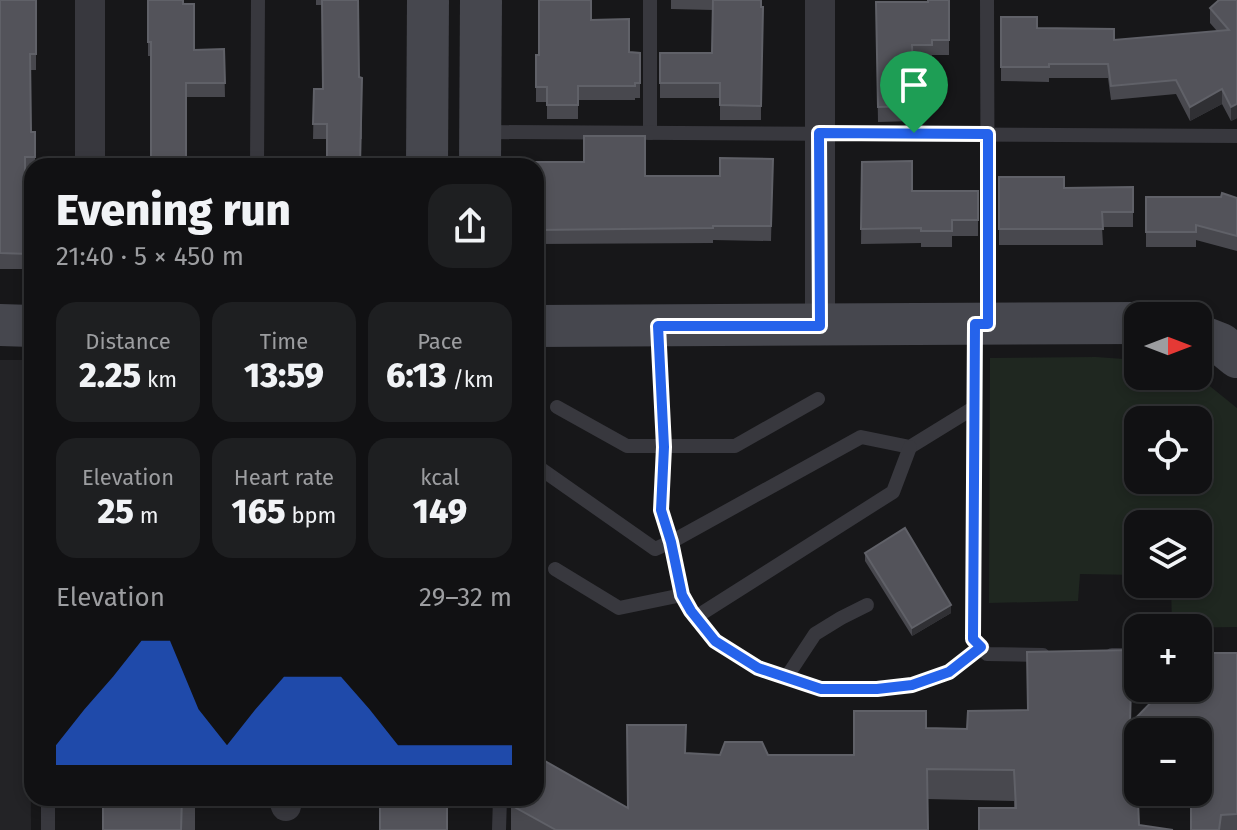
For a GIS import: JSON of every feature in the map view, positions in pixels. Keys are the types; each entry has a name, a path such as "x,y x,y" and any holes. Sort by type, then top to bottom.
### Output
{"street":[{"path":"90,0 90,158"},
{"path":"427,158 428,0"},
{"path":"480,149 481,0"},
{"path":"820,0 820,326"},
{"path":"544,326 1124,323"},
{"path":"0,325 24,326"},
{"path":"1212,340 1237,357"}],"lane":[{"path":"257,158 258,0"},
{"path":"650,0 650,133"},
{"path":"987,0 988,134 982,324 975,407 973,639 987,654 1062,655"},
{"path":"480,149 650,133 1237,136"},
{"path":"658,326 664,447 661,510 682,595 715,641 758,668 821,689 877,689 912,685 949,672 981,647"},
{"path":"557,407 627,446 735,446 818,399"},
{"path":"696,617 893,492 910,447 975,407"},
{"path":"544,471 655,549 861,437 910,447"},
{"path":"555,569 619,608 682,595"},
{"path":"786,678 815,634 867,605"},
{"path":"1093,655 1124,655"},
{"path":"48,806 48,830"},
{"path":"499,830 500,806"}],"shaded area":[{"path":"990,358 1124,359 1124,390 1212,388 1237,408 1237,627 1212,627 1212,614 1172,614 1171,598 1212,598 1212,510 1124,510 1124,575 1080,574 1078,601 989,603"},
{"path":"0,360 24,360 24,806 31,806 31,830 0,830"}],"building":[{"path":"0,0 36,0 36,54 30,54 31,132 35,132 35,157 24,158 24,254 0,253"},
{"path":"148,0 183,0 183,4 194,4 194,50 224,49 225,83 186,83 186,158 151,158 151,42 148,42"},
{"path":"322,0 358,0 359,77 362,78 360,158 327,158 327,124 313,124 314,89 323,89"},
{"path":"539,0 591,0 591,20 629,19 629,52 640,53 640,83 635,83 635,86 578,86 578,105 547,105 547,87 536,87"},
{"path":"713,0 761,0 761,106 720,105 720,83 660,83 660,53 712,53"},
{"path":"949,0 949,40 932,40 932,45 912,45 914,106 878,107 876,2"},
{"path":"1219,0 1237,0 1237,104 1231,107 1222,89 1190,107 1176,80 1111,86 1108,64 1001,67 1001,17 1037,17 1037,28 1114,29 1114,40 1229,30 1210,8"},
{"path":"584,136 645,136 645,176 720,176 720,158 773,159 771,226 544,230 544,162 584,162"},
{"path":"912,161 912,191 978,191 978,220 952,220 952,231 861,229 862,162"},
{"path":"999,177 1064,177 1064,188 1133,187 1133,212 1102,212 1103,229 999,229"},
{"path":"1222,193 1237,198 1237,236 1196,225 1196,232 1146,232 1146,197 1221,197"},
{"path":"905,528 951,605 912,628 865,553"},
{"path":"1124,650 1124,702 1131,702 1130,718 1124,718 1124,806 1138,806 1139,825 1173,830 979,830 979,808 1016,808 1014,770 927,769 928,830 556,830 513,806 544,806 544,761 628,808 627,725 686,725 685,753 720,755 725,742 762,742 768,755 854,755 854,711 926,711 926,728 967,729 968,711 1028,710 1027,652"},
{"path":"1212,653 1237,653 1237,814 1221,815 1219,830 1191,830 1191,806 1212,806 1212,718 1136,718 1151,702 1212,702"},
{"path":"103,806 182,806 181,830 103,830"},
{"path":"380,806 447,806 447,830 380,830"}],"route":[{"path":"819,133 914,133 988,134 988,324 975,324 973,639 981,647 949,672 912,685 877,689 821,689 758,668 715,641 682,595 661,510 664,447 658,326 820,326 819,133"}]}
